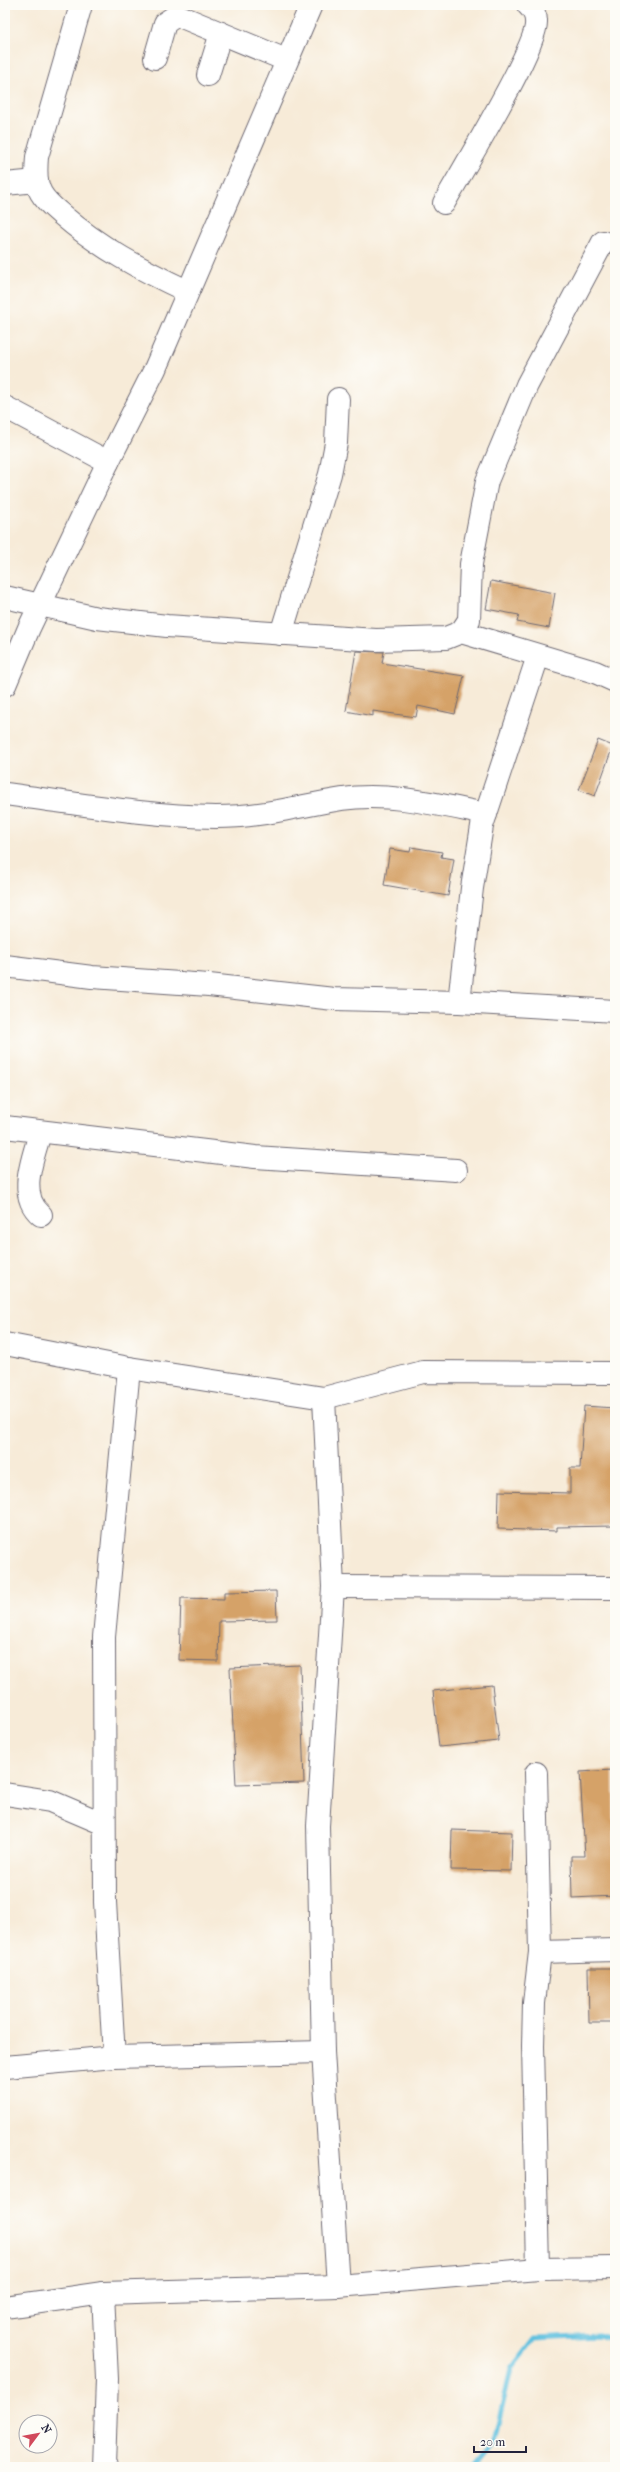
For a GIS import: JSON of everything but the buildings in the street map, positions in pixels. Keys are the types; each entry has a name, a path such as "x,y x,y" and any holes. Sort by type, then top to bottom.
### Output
{"street":[{"path":"81,5 37,157 37,181 41,193 50,204 105,248 149,274 187,291"},
{"path":"5,685 40,605 108,462 155,369 187,291 236,182 286,60 311,5"},
{"path":"444,203 514,78 535,33 536,21 528,5"},
{"path":"155,58 165,22 176,15 188,18 286,60"},
{"path":"208,75 221,33"},
{"path":"5,184 37,181"},
{"path":"5,596 97,618 167,626 376,640 446,638 461,632 469,620 471,564 487,482 527,385 603,242"},
{"path":"281,634 330,474 336,443 338,399"},
{"path":"5,407 108,462"},
{"path":"461,632 594,672 615,681"},
{"path":"459,1002 472,888 486,814 538,656"},
{"path":"5,794 129,811 215,817 252,816 343,799 418,801 486,814"},
{"path":"5,966 92,977 208,985 334,999 459,1002 615,1011"},
{"path":"5,1127 40,1133 255,1157 456,1170"},
{"path":"40,1133 28,1186 33,1209 41,1215"},
{"path":"5,1344 129,1368 324,1398 423,1372 615,1373"},
{"path":"114,2058 105,1902 104,1637 129,1368"},
{"path":"324,1398 333,1587 318,1826 323,2052 338,2286"},
{"path":"333,1587 615,1588"},
{"path":"536,1773 540,1952 534,2003 533,2046 538,2269"},
{"path":"5,1794 50,1801 104,1824"},
{"path":"540,1952 615,1950"},
{"path":"5,2067 114,2058 323,2052"},
{"path":"5,2307 103,2293 338,2286 538,2269 615,2268"},
{"path":"103,2293 107,2379 104,2467 106,2467"}],"waterway":[{"path":"476,2467 493,2446 511,2369 535,2338 599,2335 615,2341"}]}
